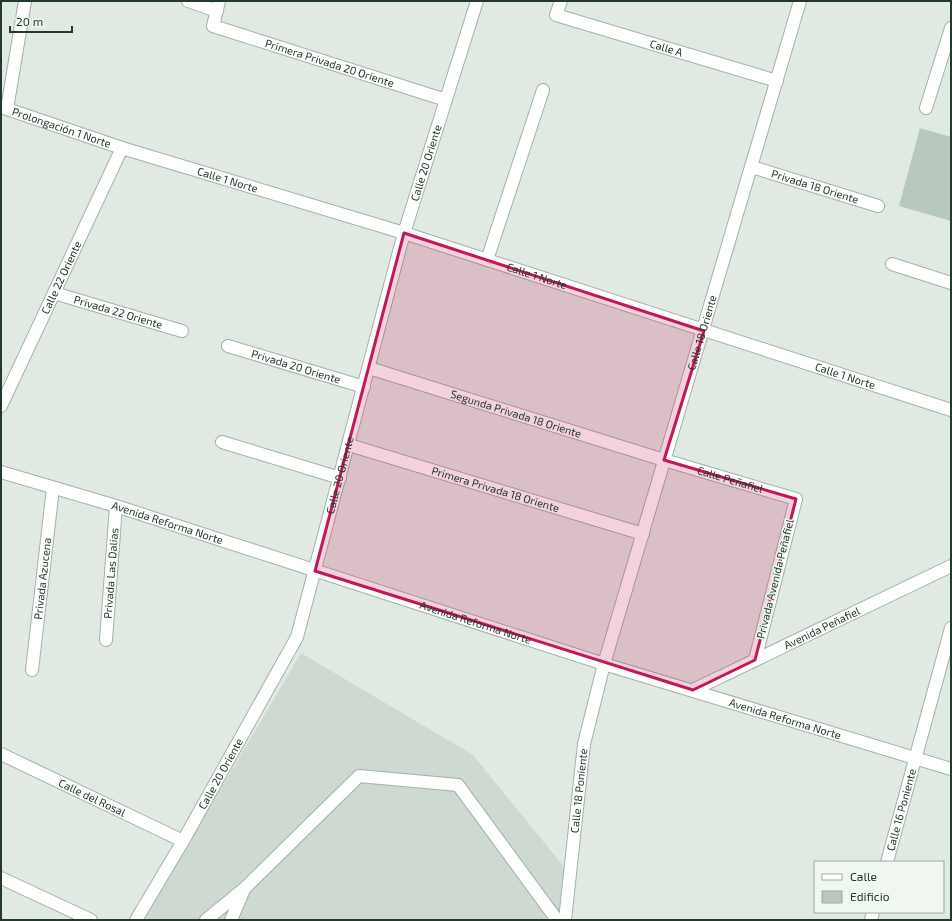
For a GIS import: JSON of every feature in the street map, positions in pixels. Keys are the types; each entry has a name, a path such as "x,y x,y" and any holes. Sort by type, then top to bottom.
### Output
{"street":[{"path":"4,108 25,1"},
{"path":"188,1 218,6"},
{"name":"Calle 20 Oriente","path":"136,920 183,841 297,637 316,570 404,233 476,1"},
{"name":"Calle A","path":"561,1 556,15 777,81"},
{"name":"Calle 18 Oriente","path":"604,664 664,460 704,331 800,1"},
{"name":"Primera Privada 20 Oriente","path":"218,6 213,26 446,100"},
{"path":"926,108 951,28"},
{"path":"487,260 543,90"},
{"name":"Prolongación 1 Norte","path":"4,108 122,148"},
{"name":"Calle 1 Norte","path":"122,148 404,233 951,410"},
{"name":"Calle 22 Oriente","path":"1,406 122,148"},
{"name":"Privada 18 Oriente","path":"752,167 878,206"},
{"path":"892,264 951,283"},
{"name":"Privada 22 Oriente","path":"54,293 182,331"},
{"name":"Privada 20 Oriente","path":"228,346 364,387"},
{"name":"Segunda Privada 18 Oriente","path":"369,368 664,460"},
{"path":"222,442 340,478"},
{"name":"Primera Privada 18 Oriente","path":"348,445 643,534"},
{"name":"Calle Peñafiel","path":"664,460 796,499"},
{"name":"Avenida Reforma Norte","path":"1,472 116,506 604,664 951,769"},
{"name":"Privada Azucena","path":"32,670 53,488"},
{"name":"Privada Avenida Peñafiel","path":"755,660 796,499"},
{"name":"Privada Las Dalias","path":"106,640 116,506"},
{"name":"Avenida Peñafiel","path":"693,690 951,566"},
{"name":"Calle 16 Poniente","path":"887,861 951,628"},
{"name":"Calle 18 Poniente","path":"565,920 584,744 604,664"},
{"name":"Calle del Rosal","path":"1,754 183,841"},
{"path":"206,920 244,889 359,776 458,785 557,920"},
{"path":"1,878 91,920"},
{"path":"231,920 244,889"}],"highlighted area":[{"path":"404,233 704,331 664,460 796,499 755,660 693,690 315,571"}],"shaded area":[{"path":"301,653 473,755 569,873 563,920 143,920"}],"building":[{"path":"920,128 951,137 951,221 899,206"}]}
